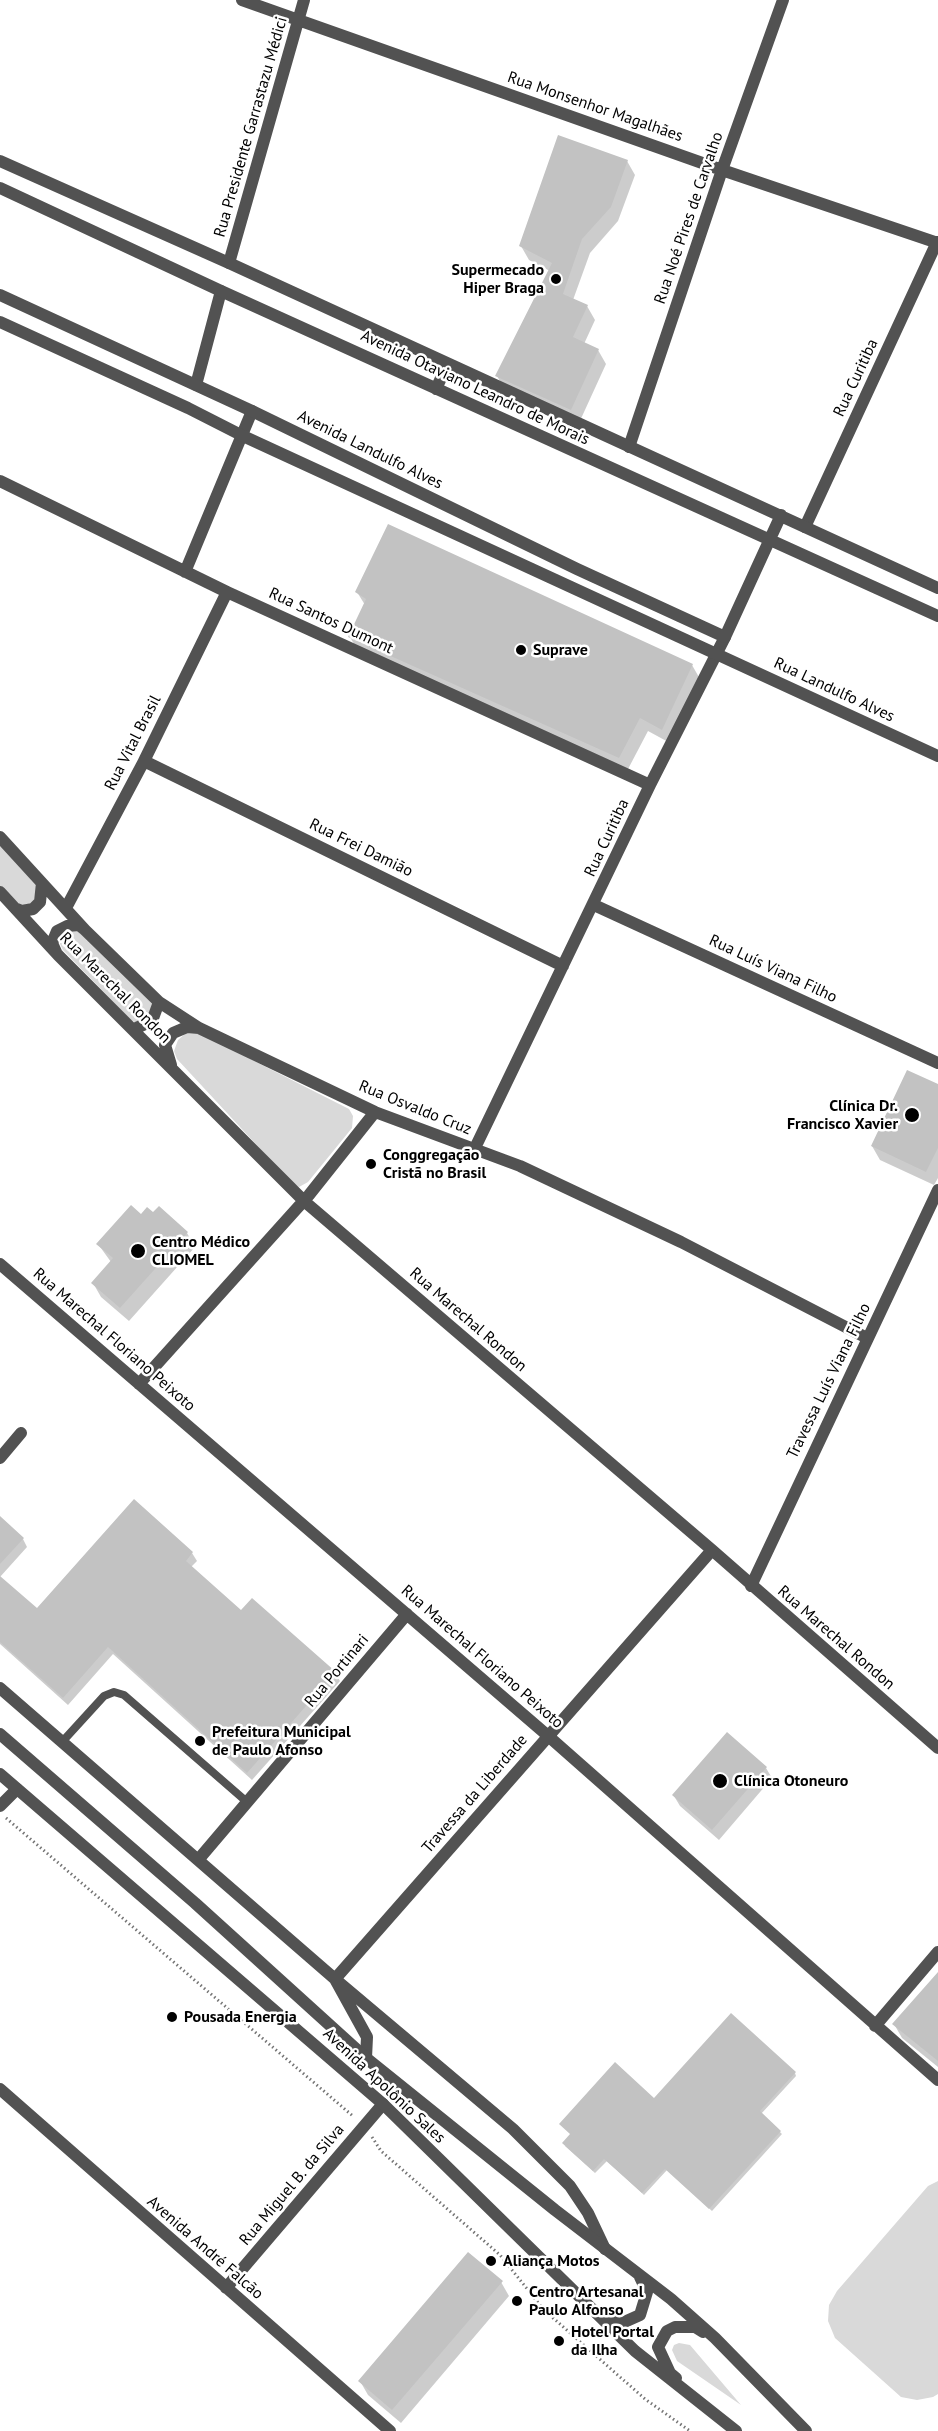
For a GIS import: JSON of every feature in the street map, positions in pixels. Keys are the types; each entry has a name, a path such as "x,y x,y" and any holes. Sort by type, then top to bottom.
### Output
{"street":[{"name":"Rua Monsenhor Magalhães","path":"242,0 722,170 937,243"},
{"name":"Rua Presidente Garrastazu Médici","path":"229,263 304,0"},
{"name":"Rua Noé Pires de Carvalho","path":"629,447 722,170 783,0"},
{"name":"Avenida Otaviano Leandro de Morais","path":"0,161 781,514 938,588"},
{"name":"Avenida Otaviano Leandro de Morais","path":"0,188 436,389 938,616"},
{"name":"Rua Curitiba","path":"805,526 937,243"},
{"path":"196,385 222,291"},
{"name":"Avenida Landulfo Alves","path":"0,295 252,411 577,569 725,637"},
{"path":"0,322 715,653"},
{"path":"436,389 447,364"},
{"path":"185,572 252,411"},
{"name":"Rua Santos Dumont","path":"0,481 185,572 650,785"},
{"name":"Rua Curitiba","path":"474,1150 650,785 725,637 781,514"},
{"name":"Rua Vital Brasil","path":"66,908 144,761 226,591"},
{"name":"Rua Landulfo Alves","path":"715,653 938,756"},
{"name":"Rua Frei Damião","path":"144,761 563,966"},
{"name":"Rua Osvaldo Cruz","path":"0,837 85,930 159,1002 199,1028 375,1112 520,1166 681,1242 867,1338"},
{"path":"18,909 22,911 33,909 40,902 42,883"},
{"name":"Rua Marechal Rondon","path":"0,892 58,955 304,1201 712,1550 938,1748"},
{"name":"Rua Luís Viana Filho","path":"594,904 938,1063"},
{"path":"58,955 52,943 57,931 67,926 79,926 85,930"},
{"path":"134,1029 152,1022 159,1002"},
{"path":"172,1068 165,1046 173,1033 187,1027 199,1028"},
{"path":"139,1384 304,1201 375,1112"},
{"name":"Travessa Luís Viana Filho","path":"751,1586 938,1190"},
{"name":"Rua Marechal Floriano Peixoto","path":"0,1264 547,1735 938,2080"},
{"path":"0,1458 21,1433"},
{"name":"Travessa da Liberdade","path":"335,1979 547,1735 712,1550"},
{"name":"Rua Portinari","path":"198,1860 407,1614"},
{"name":"Avenida Apolônio Sales","path":"0,1688 335,1979 367,2037 366,2058"},
{"name":"Avenida Apolônio Sales","path":"0,1734 195,1903 366,2058 715,2338 806,2431"},
{"name":"Avenida Apolônio Sales","path":"0,1774 383,2104 636,2351 736,2431"},
{"path":"0,1806 17,1789"},
{"path":"875,2026 938,1952"},
{"path":"335,1979 513,2129 546,2161 570,2186 588,2213 605,2249"},
{"name":"Avenida André Falcão","path":"0,2089 390,2431"},
{"name":"Rua Miguel B. da Silva","path":"226,2288 383,2104"},
{"path":"593,2311 604,2319 622,2323 640,2315 647,2292 638,2274"},
{"path":"699,2402 670,2373 658,2347 666,2331 675,2327 695,2327 715,2338"}],"lane":[{"path":"62,1742 104,1696 114,1692 124,1695 247,1802"}],"shaded area":[{"path":"0,840 42,885 30,911 0,895"},
{"path":"74,927 153,1000 151,1016 136,1023 131,1020 63,950 60,944 61,938"},
{"path":"195,1031 349,1109 353,1116 352,1128 308,1182 299,1187 290,1181 177,1059 174,1051 178,1040 186,1033"},
{"path":"938,2181 938,2394 917,2400 901,2397 835,2338 828,2321 829,2305 837,2291 928,2186"},
{"path":"679,2343 690,2345 741,2405 677,2361 672,2350 674,2345"}],"building":[{"name":"Supermecado Hiper Braga","path":"558,135 628,160 611,207 582,239 563,294 588,305 573,337 599,349 571,410 495,376 552,263 519,246"},
{"name":"Suprave","path":"388,524 693,664 662,730 640,718 619,758 348,637 366,599 355,592"},
{"name":"Clínica Dr. Francisco Xavier","path":"907,1070 938,1084 938,1148 926,1172 871,1146"},
{"name":"Centro Médico CLIOMEL","path":"131,1205 141,1214 147,1207 153,1212 159,1206 188,1232 120,1308 91,1283 113,1258 96,1244"},
{"path":"134,1499 193,1552 186,1561 241,1610 252,1598 336,1672 247,1773 108,1647 63,1698 0,1642 0,1576 37,1608"},
{"path":"0,1516 24,1538 0,1564"},
{"name":"Clínica Otoneuro","path":"727,1732 767,1767 712,1830 672,1795"},
{"path":"938,1972 938,2061 892,2024"},
{"path":"731,2013 796,2072 760,2111 781,2131 709,2209 665,2169 642,2193 604,2159 593,2171 562,2143 570,2134 559,2124 615,2062 654,2098"},
{"path":"468,2252 503,2281 392,2410 358,2381"}],"place":[{"name":"Supermecado Hiper Braga","path":"556,279"},
{"name":"Suprave","path":"521,650"},
{"name":"Clínica Dr. Francisco Xavier","path":"912,1115"},
{"name":"Conggregação Cristã no Brasil","path":"371,1164"},
{"name":"Centro Médico CLIOMEL","path":"138,1251"},
{"name":"Prefeitura Municipal de Paulo Afonso","path":"200,1741"},
{"name":"Clínica Otoneuro","path":"720,1781"},
{"name":"Pousada Energia","path":"172,2017"},
{"name":"Aliança Motos","path":"491,2261"},
{"name":"Centro Artesanal Paulo Alfonso","path":"517,2301"},
{"name":"Hotel Portal da Ilha","path":"559,2341"}]}
